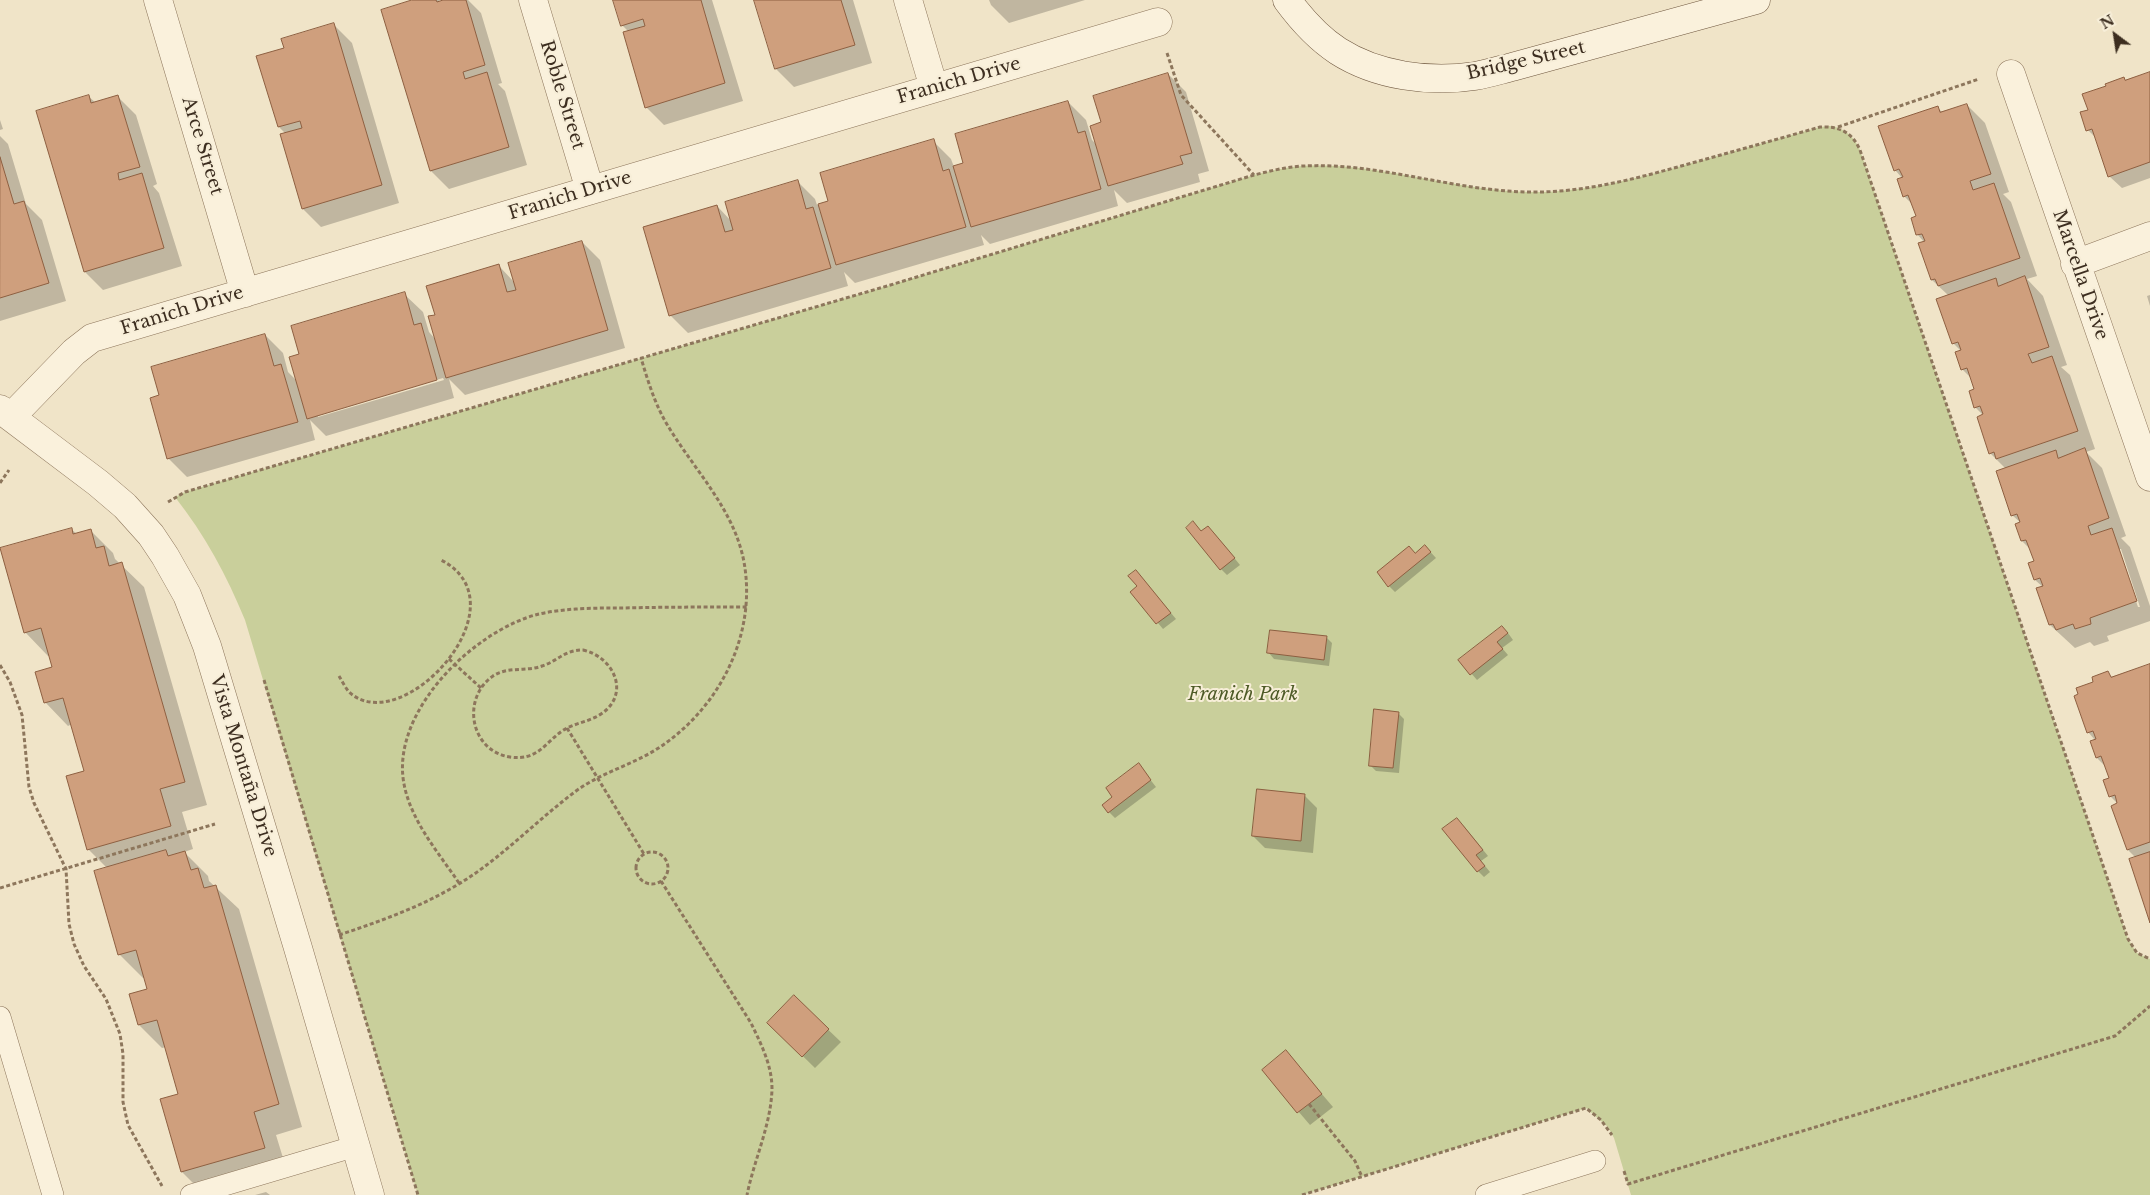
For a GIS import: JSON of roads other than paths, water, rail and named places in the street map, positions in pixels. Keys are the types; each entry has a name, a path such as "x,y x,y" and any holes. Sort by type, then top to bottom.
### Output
{"street":[{"name":"Arce Street","path":"158,0 245,292"},
{"name":"Roble Street","path":"534,0 590,190"},
{"path":"908,0 934,88"},
{"name":"Bridge Street","path":"1286,0 1316,33 1338,51 1359,62 1382,70 1411,76 1442,78 1475,76 1512,67 1756,0"},
{"name":"Franich Drive","path":"6,413 92,338 1158,22"},
{"name":"Marcella Drive","path":"2011,74 2150,477"},
{"path":"2075,264 2150,236"},
{"name":"Vista Montaña Drive","path":"6,413 125,506 151,535 187,595 210,655 370,1195"}],"lane":[{"path":"0,1018 53,1195"},
{"path":"191,1195 356,1146"},
{"path":"1486,1195 1595,1161"}],"park label":[{"name":"Franich Park","path":"1243,695"}]}
